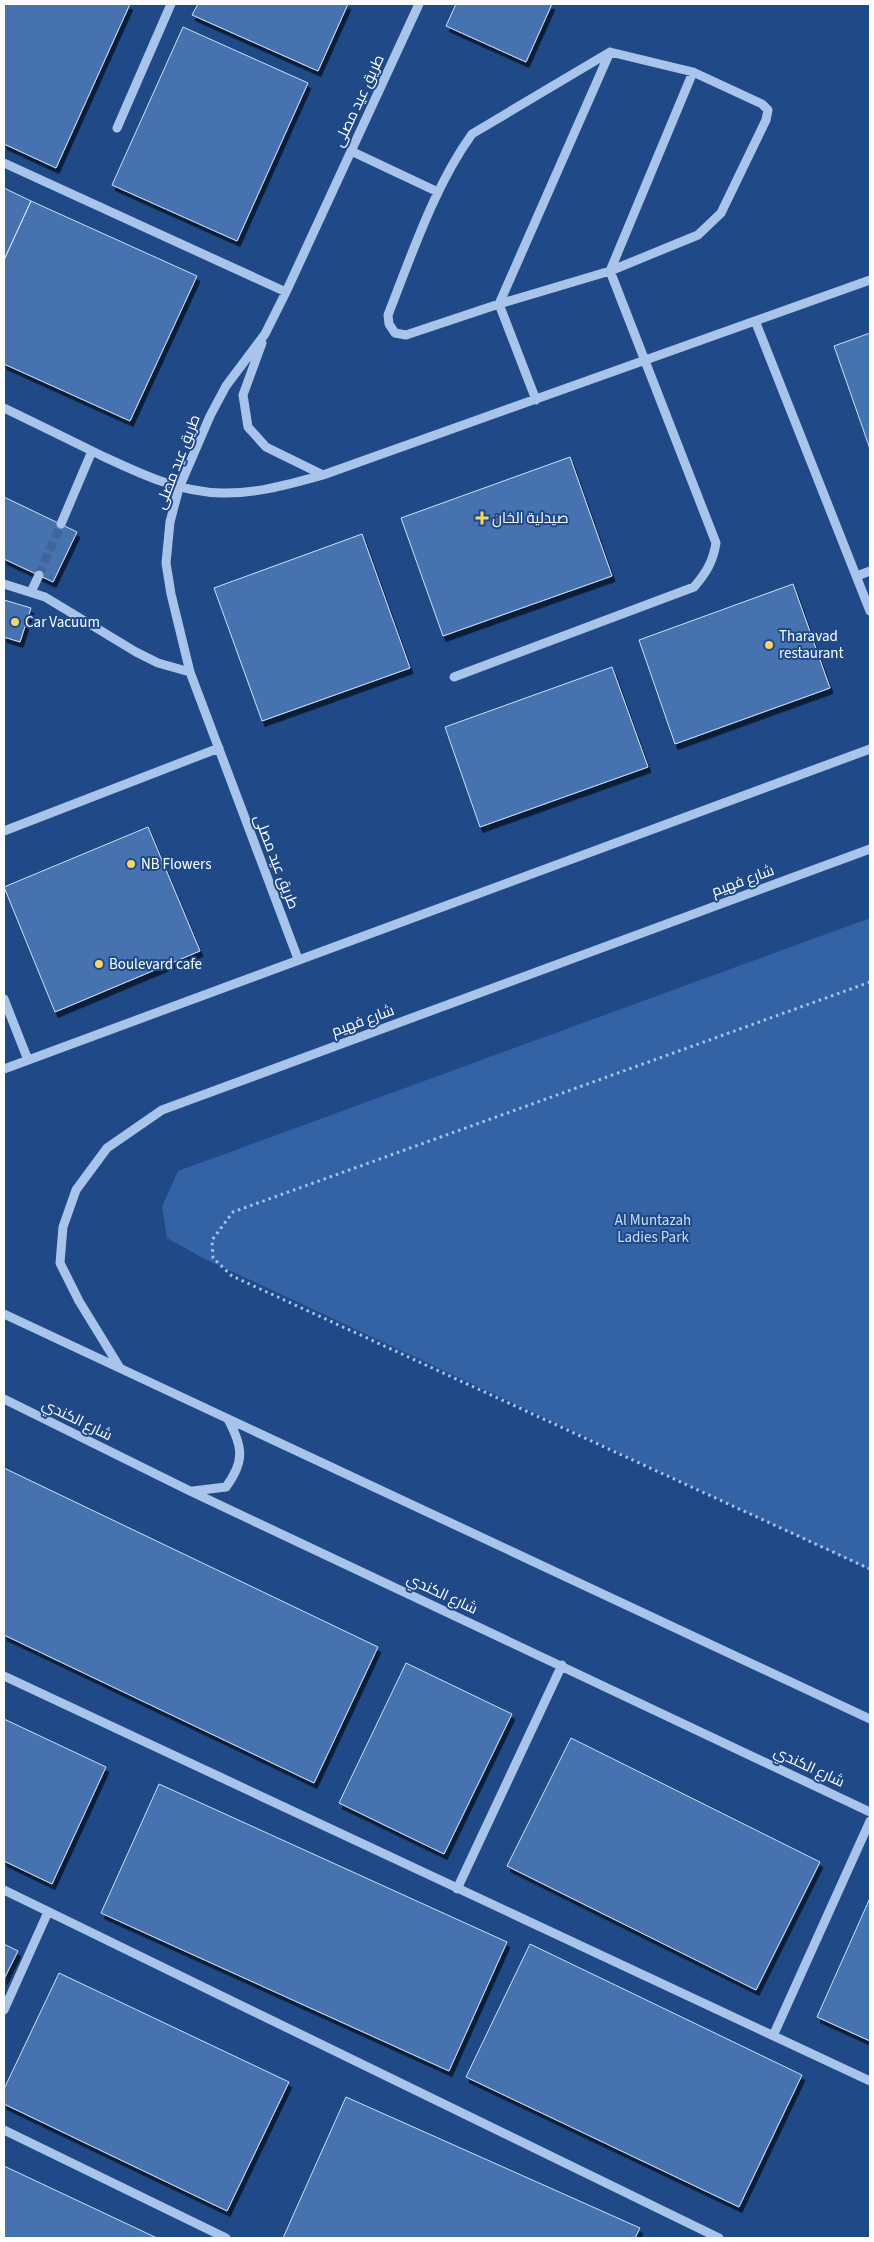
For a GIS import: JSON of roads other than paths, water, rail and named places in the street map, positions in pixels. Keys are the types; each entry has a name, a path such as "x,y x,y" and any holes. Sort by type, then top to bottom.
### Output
{"street":[{"path":"116,128 171,4"},
{"name":"طريق عيد مصلى","path":"298,959 190,672 171,594 166,563 170,522 179,488 210,416 226,386 265,334 419,4"},
{"path":"536,400 499,304 610,52"},
{"path":"610,52 692,72 762,104 768,110 766,120 721,213 713,223 698,235 610,271 499,304 406,335 395,333 389,324 388,315 438,192 459,152 472,134 610,52"},
{"path":"454,677 694,587 706,573 714,558 716,543 610,271 692,72"},
{"path":"350,151 438,192"},
{"path":"4,163 286,292"},
{"path":"4,408 145,476 179,488 223,493 251,491 283,486 323,474 645,362 870,280"},
{"path":"756,322 870,611"},
{"path":"265,334 244,395 248,427 266,447 323,474"},
{"path":"61,524 92,451"},
{"path":"856,576 870,571"},
{"path":"31,592 39,575"},
{"path":"4,584 45,597 136,652 158,663 190,672"},
{"path":"4,831 219,748"},
{"path":"4,1069 870,749"},
{"name":"شارع فهيم","path":"120,1368 79,1301 60,1263 63,1227 76,1190 108,1148 162,1110 870,849"},
{"path":"4,999 28,1060"},
{"path":"4,1314 870,1719"},
{"name":"شارع الكندي","path":"4,1399 190,1492 562,1665 870,1812"},
{"path":"190,1492 226,1487 237,1472 241,1456 238,1438 228,1419"},
{"path":"457,1888 562,1665"},
{"path":"4,1676 870,2081"},
{"path":"773,2036 870,1821"},
{"path":"4,1890 719,2238"},
{"path":"4,2010 48,1912"},
{"path":"4,2130 226,2238"}],"tunnel":[{"path":"39,575 61,524"}],"place":[{"name":"صيدلية الخان","path":"482,518"},
{"name":"Car Vacuum","path":"15,622"},
{"name":"Tharavad restaurant","path":"769,645"},
{"name":"NB Flowers","path":"131,864"},
{"name":"Boulevard cafe","path":"99,964"}],"park label":[{"name":"Al Muntazah Ladies Park","path":"653,1228"}]}
